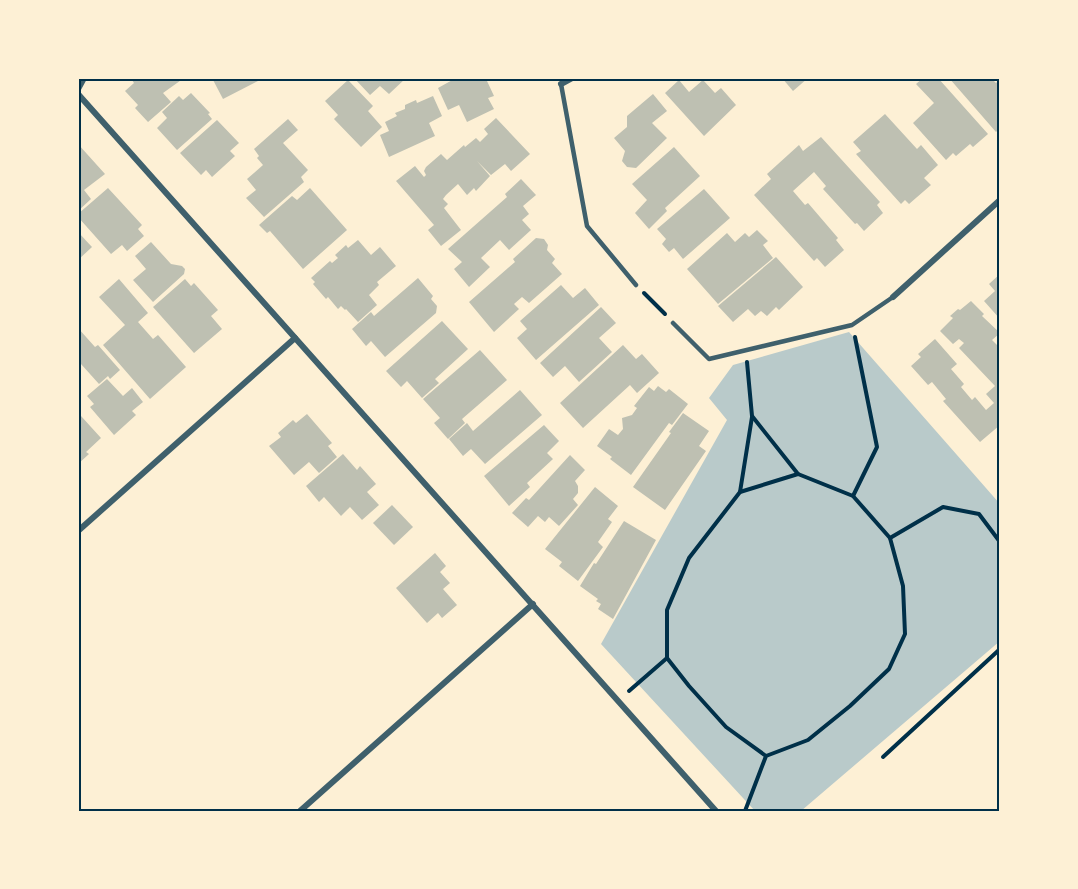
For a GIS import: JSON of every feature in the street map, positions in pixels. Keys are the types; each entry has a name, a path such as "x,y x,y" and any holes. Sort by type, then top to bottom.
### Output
{"street":[{"path":"84,78 78,91 716,811"},
{"path":"561,84 572,78"},
{"path":"893,297 1000,201"},
{"path":"78,531 295,338"},
{"path":"300,811 533,604"}],"lane":[{"path":"561,84 587,226 636,285"},
{"path":"674,323 709,359 852,324 893,297"}],"path":[{"path":"636,285 674,323"},
{"path":"852,324 877,447 853,496"},
{"path":"746,350 752,416 740,492 688,558 667,610 667,658 726,727 766,756"},
{"path":"745,811 766,756 808,740 850,706 889,669 905,634 903,586 890,538 853,496 798,474 752,416"},
{"path":"740,492 798,474"},
{"path":"890,538 943,507 979,514 1000,542"},
{"path":"883,757 1000,649"},
{"path":"618,700 667,658"}],"shaded area":[{"path":"849,332 1000,504 1000,641 801,811 755,811 601,644 727,420 709,398 733,365"}],"building":[{"path":"134,78 184,78 163,93 171,102 148,122 135,108 138,105 125,91 134,83 132,80"},
{"path":"212,78 264,78 223,99"},
{"path":"354,78 406,78 389,94 380,86 370,95"},
{"path":"456,78 488,78 487,81 494,96 488,98 494,109 467,122 459,105 448,110 438,88"},
{"path":"782,78 808,78 793,91"},
{"path":"923,78 938,78 988,134 973,147 970,144 956,156 953,153 946,160 913,123 934,103 916,84"},
{"path":"949,78 991,78 996,83 1000,79 1000,128 996,132"},
{"path":"348,80 373,106 368,111 382,127 361,147 334,119 338,115 325,101"},
{"path":"679,80 689,92 703,80 715,93 721,88 736,105 704,136 665,93"},
{"path":"191,93 210,113 208,114 212,119 177,150 157,128 167,118 162,112 179,96 183,100"},
{"path":"653,94 667,111 652,123 667,138 636,168 627,167 622,161 625,151 614,138 627,127 627,116"},
{"path":"433,96 442,116 429,123 435,136 389,157 380,135 389,131 385,122 397,116 395,113 405,109 405,105"},
{"path":"885,114 917,149 921,145 938,165 924,178 931,185 909,204 905,200 901,204 856,154 861,151 853,142"},
{"path":"496,118 530,154 511,171 505,164 491,175 477,161 490,176 476,191 474,188 467,195 458,184 443,199 448,204 444,208 461,230 441,246 428,230 434,225 396,181 415,166 424,177 426,167 441,154 447,160 476,138 480,142 488,134 484,129"},
{"path":"288,119 298,130 283,143 308,170 301,177 304,182 264,217 246,198 256,190 247,179 263,165 254,149"},
{"path":"217,120 239,143 230,151 235,156 212,177 206,170 201,175 180,153"},
{"path":"821,137 880,202 877,205 883,213 864,231 823,189 826,186 814,172 793,191 805,205 808,203 838,238 836,240 844,250 825,267 817,258 814,261 754,195 771,179 767,174 799,145 803,151"},
{"path":"78,144 105,174 84,190 91,199 78,211"},
{"path":"674,147 700,176 665,208 667,211 649,229 635,213 647,200 632,184"},
{"path":"521,179 536,195 523,206 529,214 522,220 531,230 509,250 500,240 481,258 490,267 469,287 454,269 462,262 448,249 507,197 505,194"},
{"path":"108,188 142,225 138,229 144,236 127,251 122,245 111,254 78,217 78,214"},
{"path":"310,188 347,230 303,269 270,231 267,233 259,225 292,196 297,200"},
{"path":"704,189 730,218 683,259 674,248 669,252 662,244 666,239 657,229"},
{"path":"757,230 768,241 763,245 773,258 718,304 687,269 727,233 735,242 745,233 749,237"},
{"path":"78,232 92,247 78,260"},
{"path":"536,238 544,239 548,245 547,250 555,259 552,263 562,274 529,303 522,297 514,304 519,309 494,332 469,302 515,262 513,259"},
{"path":"358,240 371,255 380,247 396,266 377,282 379,285 369,295 377,305 358,322 346,309 341,306 338,309 328,297 326,299 313,284 315,282 311,278 330,261 332,263 338,258 335,255 346,245 348,248"},
{"path":"151,242 171,264 182,266 185,269 184,274 153,302 133,280 146,269 135,256"},
{"path":"776,257 803,287 779,310 776,307 767,316 761,311 755,316 748,309 733,322 718,306"},
{"path":"1000,274 1000,319 984,301 995,291 989,284"},
{"path":"418,278 433,296 431,299 437,306 436,313 385,357 371,341 366,346 352,329 371,312 374,316"},
{"path":"119,279 148,313 138,322 153,339 158,335 186,367 150,399 103,345 125,325 99,297"},
{"path":"185,279 191,286 194,283 218,310 211,316 222,329 194,353 153,307"},
{"path":"561,285 573,298 585,288 599,305 536,360 517,338 527,329 520,321"},
{"path":"971,301 984,314 982,316 1000,333 992,340 1000,348 1000,425 980,442 943,401 946,399 932,382 928,385 911,366 921,357 918,354 935,339 957,364 951,369 964,384 961,387 972,400 975,397 986,410 994,403 986,394 995,386 959,348 964,343 959,339 953,344 940,331 953,318 950,316"},
{"path":"601,307 616,323 599,338 612,352 579,382 565,366 553,377 540,363"},
{"path":"442,321 468,349 435,379 439,383 422,398 407,381 401,387 386,371"},
{"path":"78,328 95,347 98,345 120,370 110,379 108,376 99,384 81,364 78,366"},
{"path":"623,345 636,359 642,354 659,373 637,393 630,385 583,428 560,403"},
{"path":"480,350 507,380 462,419 465,423 448,439 434,423 440,418 423,399"},
{"path":"107,379 123,396 132,388 143,402 132,411 136,415 114,435 90,407 94,404 87,396"},
{"path":"658,386 666,392 669,389 688,404 672,425 669,423 631,475 597,446 609,429 618,435 623,429 622,418 632,415 637,408 634,406 649,387 654,391"},
{"path":"520,390 542,415 485,464 471,449 463,456 449,439 467,423 473,431"},
{"path":"683,413 709,431 699,446 706,451 665,510 633,487"},
{"path":"307,414 332,443 328,446 337,457 319,473 309,462 294,475 269,446 281,437 278,433 293,420 296,423"},
{"path":"81,416 101,438 86,452 89,454 78,464 78,418"},
{"path":"544,425 559,441 547,453 553,459 527,483 530,487 509,506 484,476"},
{"path":"343,454 357,470 360,466 376,484 367,492 379,505 362,520 350,507 341,516 324,497 319,502 306,486"},
{"path":"570,455 585,470 575,481 578,493 573,499 578,505 559,526 549,517 545,522 538,516 528,527 512,513 526,498 529,500"},
{"path":"595,487 618,506 608,519 612,522 598,542 603,547 578,581 559,566 562,562 545,549"},
{"path":"392,505 413,527 394,545 373,523"},
{"path":"624,521 656,540 613,619 598,609 601,604 596,601 598,599 580,586"},
{"path":"435,553 446,566 440,572 450,583 443,589 457,605 442,618 438,613 427,623 396,588"}]}
